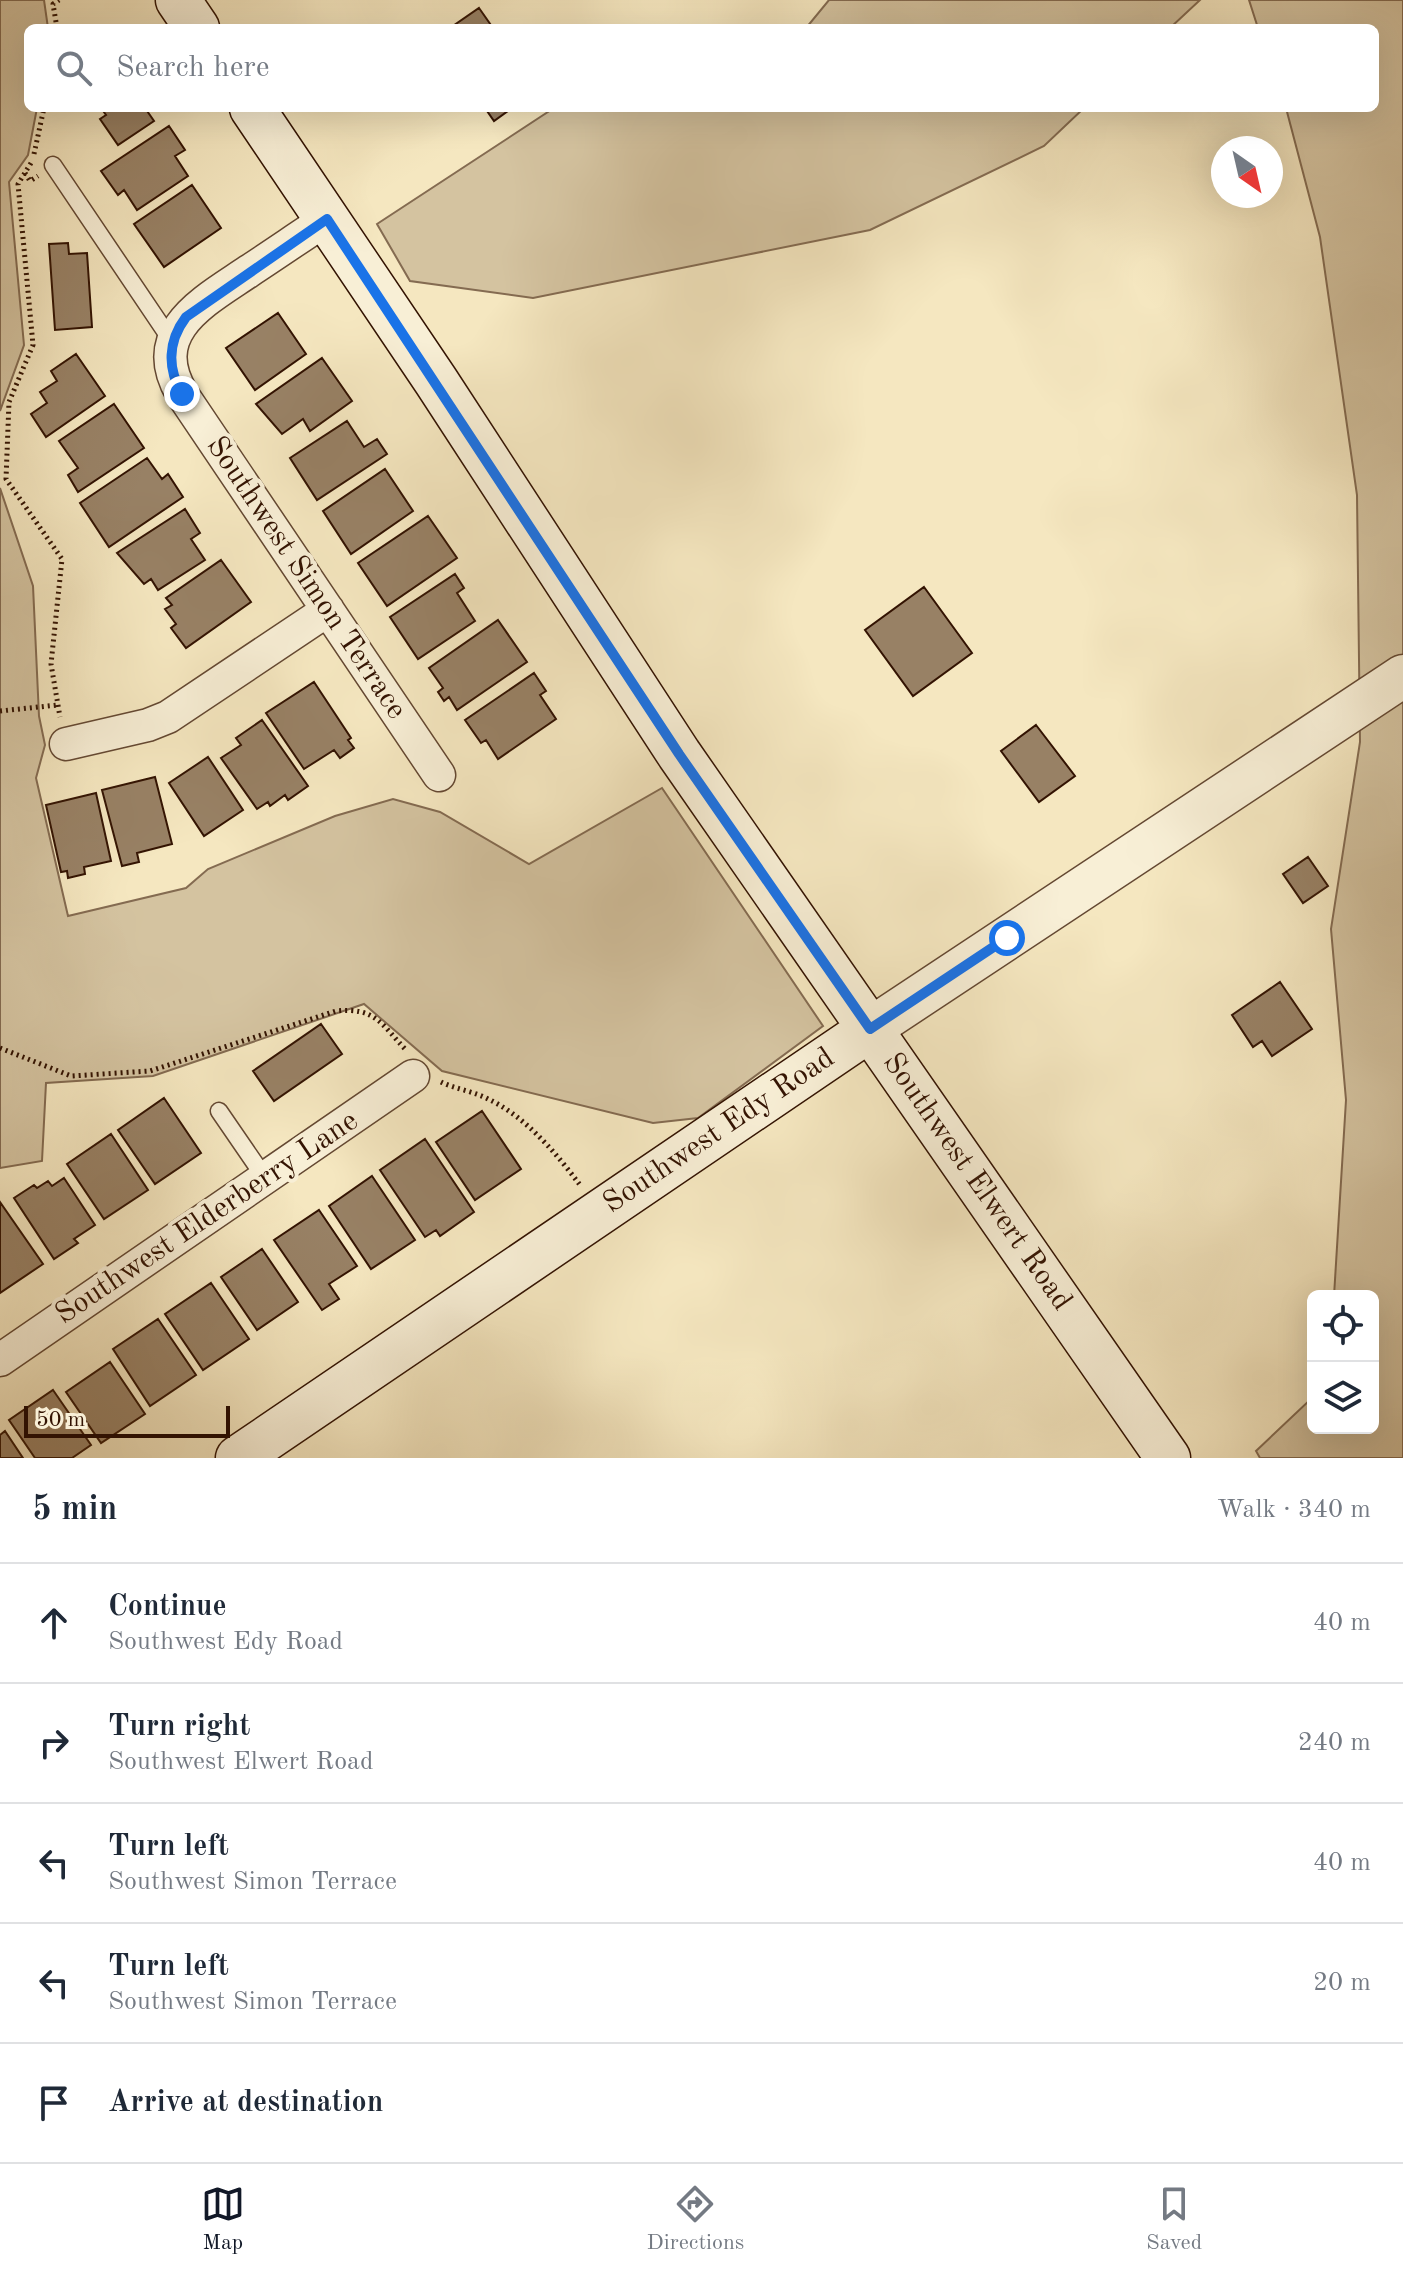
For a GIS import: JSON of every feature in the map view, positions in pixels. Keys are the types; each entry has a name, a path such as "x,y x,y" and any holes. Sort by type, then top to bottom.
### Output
{"main road":[{"path":"178,0 194,24"},
{"name":"Southwest Elwert Road","path":"255,112 679,754 1168,1458"},
{"name":"Southwest Edy Road","path":"238,1458 870,1029"}],"street":[{"path":"173,343 182,322 199,305 327,219"},
{"name":"Southwest Simon Terrace","path":"173,343 171,364 179,390 439,775"},
{"path":"66,744 148,725 168,717 328,610"},
{"name":"Southwest Edy Road","path":"870,1029 1403,676"},
{"name":"Southwest Elderberry Lane","path":"0,1360 420,1070"}],"lane":[{"path":"53,165 173,343"},
{"path":"219,1111 265,1178"}],"path":[{"path":"56,24 53,4 59,0"},
{"path":"43,112 33,160 18,184 33,345 9,402 6,479 62,559 51,664 66,744"},
{"path":"0,711 58,705"},
{"path":"0,1048 71,1076 150,1071 336,1011 360,1008 370,1013 420,1070 505,1109 559,1158 600,1212"}],"shaded area":[{"path":"0,0 44,0 47,24 24,24 24,112 36,112 28,155 9,182 24,345 0,411"},
{"path":"829,0 1200,0 1174,24 809,24"},
{"path":"1249,0 1403,0 1403,1458 1260,1458 1256,1451 1307,1403 1307,1434 1379,1434 1379,1290 1334,1290 1346,1100 1331,929 1360,742 1357,495 1320,237 1287,112 1379,112 1379,24 1257,24"},
{"path":"548,112 1080,112 1044,146 870,230 533,298 410,281 377,224"},
{"path":"0,488 33,586 39,716 45,745 36,778 68,916 186,888 208,869 335,816 393,799 440,812 529,864 662,788 823,1026 698,1118 653,1123 442,1071 364,1004 153,1076 46,1083 42,1161 0,1168"}],"building":[{"path":"479,8 490,24 456,24"},
{"path":"104,112 148,112 154,121 118,145 100,119 106,115"},
{"path":"488,112 506,112 494,121"},
{"path":"169,126 185,150 175,156 188,176 137,210 124,190 118,195 101,171"},
{"path":"192,185 221,228 164,267 134,224"},
{"path":"68,243 69,254 87,253 92,327 55,330 49,244"},
{"path":"278,313 306,354 255,390 226,348"},
{"path":"76,354 105,396 46,437 31,414 47,403 40,392 57,381 51,371"},
{"path":"322,358 352,401 310,431 303,419 282,434 256,404"},
{"path":"114,404 144,448 78,492 68,475 78,468 59,441"},
{"path":"347,421 364,447 377,439 387,454 317,500 290,458"},
{"path":"147,458 162,479 168,474 183,497 109,547 80,503"},
{"path":"385,469 413,511 351,554 323,511"},
{"path":"185,509 200,533 191,539 205,560 158,590 151,579 144,584 117,553"},
{"path":"428,516 457,558 387,606 358,563"},
{"path":"221,560 251,602 186,648 171,628 176,624 165,609 172,605 166,598"},
{"path":"455,574 464,588 457,593 475,621 418,659 390,617"},
{"path":"924,587 972,653 913,696 865,630"},
{"path":"498,620 527,662 457,710 449,697 444,701 438,692 443,688 429,668"},
{"path":"534,673 546,691 540,695 556,719 498,759 486,740 481,743 465,720"},
{"path":"314,682 351,738 348,740 354,748 340,758 334,750 304,769 266,713"},
{"path":"262,720 308,786 288,800 285,795 270,806 268,802 257,809 221,758 241,745 236,738"},
{"path":"1036,725 1075,776 1039,802 1001,751"},
{"path":"208,757 243,810 204,836 169,783"},
{"path":"155,777 172,844 137,853 139,862 122,866 102,790"},
{"path":"96,793 111,861 84,867 85,874 68,878 67,871 61,872 46,805"},
{"path":"1308,857 1328,886 1303,903 1283,874"},
{"path":"1280,982 1312,1029 1272,1056 1262,1041 1253,1047 1232,1015"},
{"path":"321,1024 342,1054 274,1101 253,1071"},
{"path":"164,1098 201,1153 155,1184 118,1130"},
{"path":"482,1111 521,1169 475,1200 436,1142"},
{"path":"111,1134 148,1190 104,1219 67,1164"},
{"path":"425,1139 474,1212 440,1236 436,1230 425,1237 380,1170"},
{"path":"372,1176 415,1240 371,1269 329,1206"},
{"path":"64,1178 95,1225 74,1239 78,1243 54,1259 14,1198 34,1185 37,1188 48,1181 52,1186"},
{"path":"0,1202 43,1264 0,1293"},
{"path":"319,1210 357,1266 329,1284 339,1299 322,1310 274,1240"},
{"path":"262,1249 298,1302 257,1330 221,1277"},
{"path":"211,1283 249,1339 203,1370 165,1314"},
{"path":"158,1319 196,1375 150,1406 113,1349"},
{"path":"110,1362 145,1414 101,1443 66,1392"},
{"path":"53,1390 91,1445 72,1458 35,1458 9,1420"},
{"path":"5,1431 23,1458 0,1458 0,1435"}],"route":[{"path":"182,394 175,380 171,359 176,332 186,317 199,305 327,219 679,754 870,1029 1007,938"}]}
